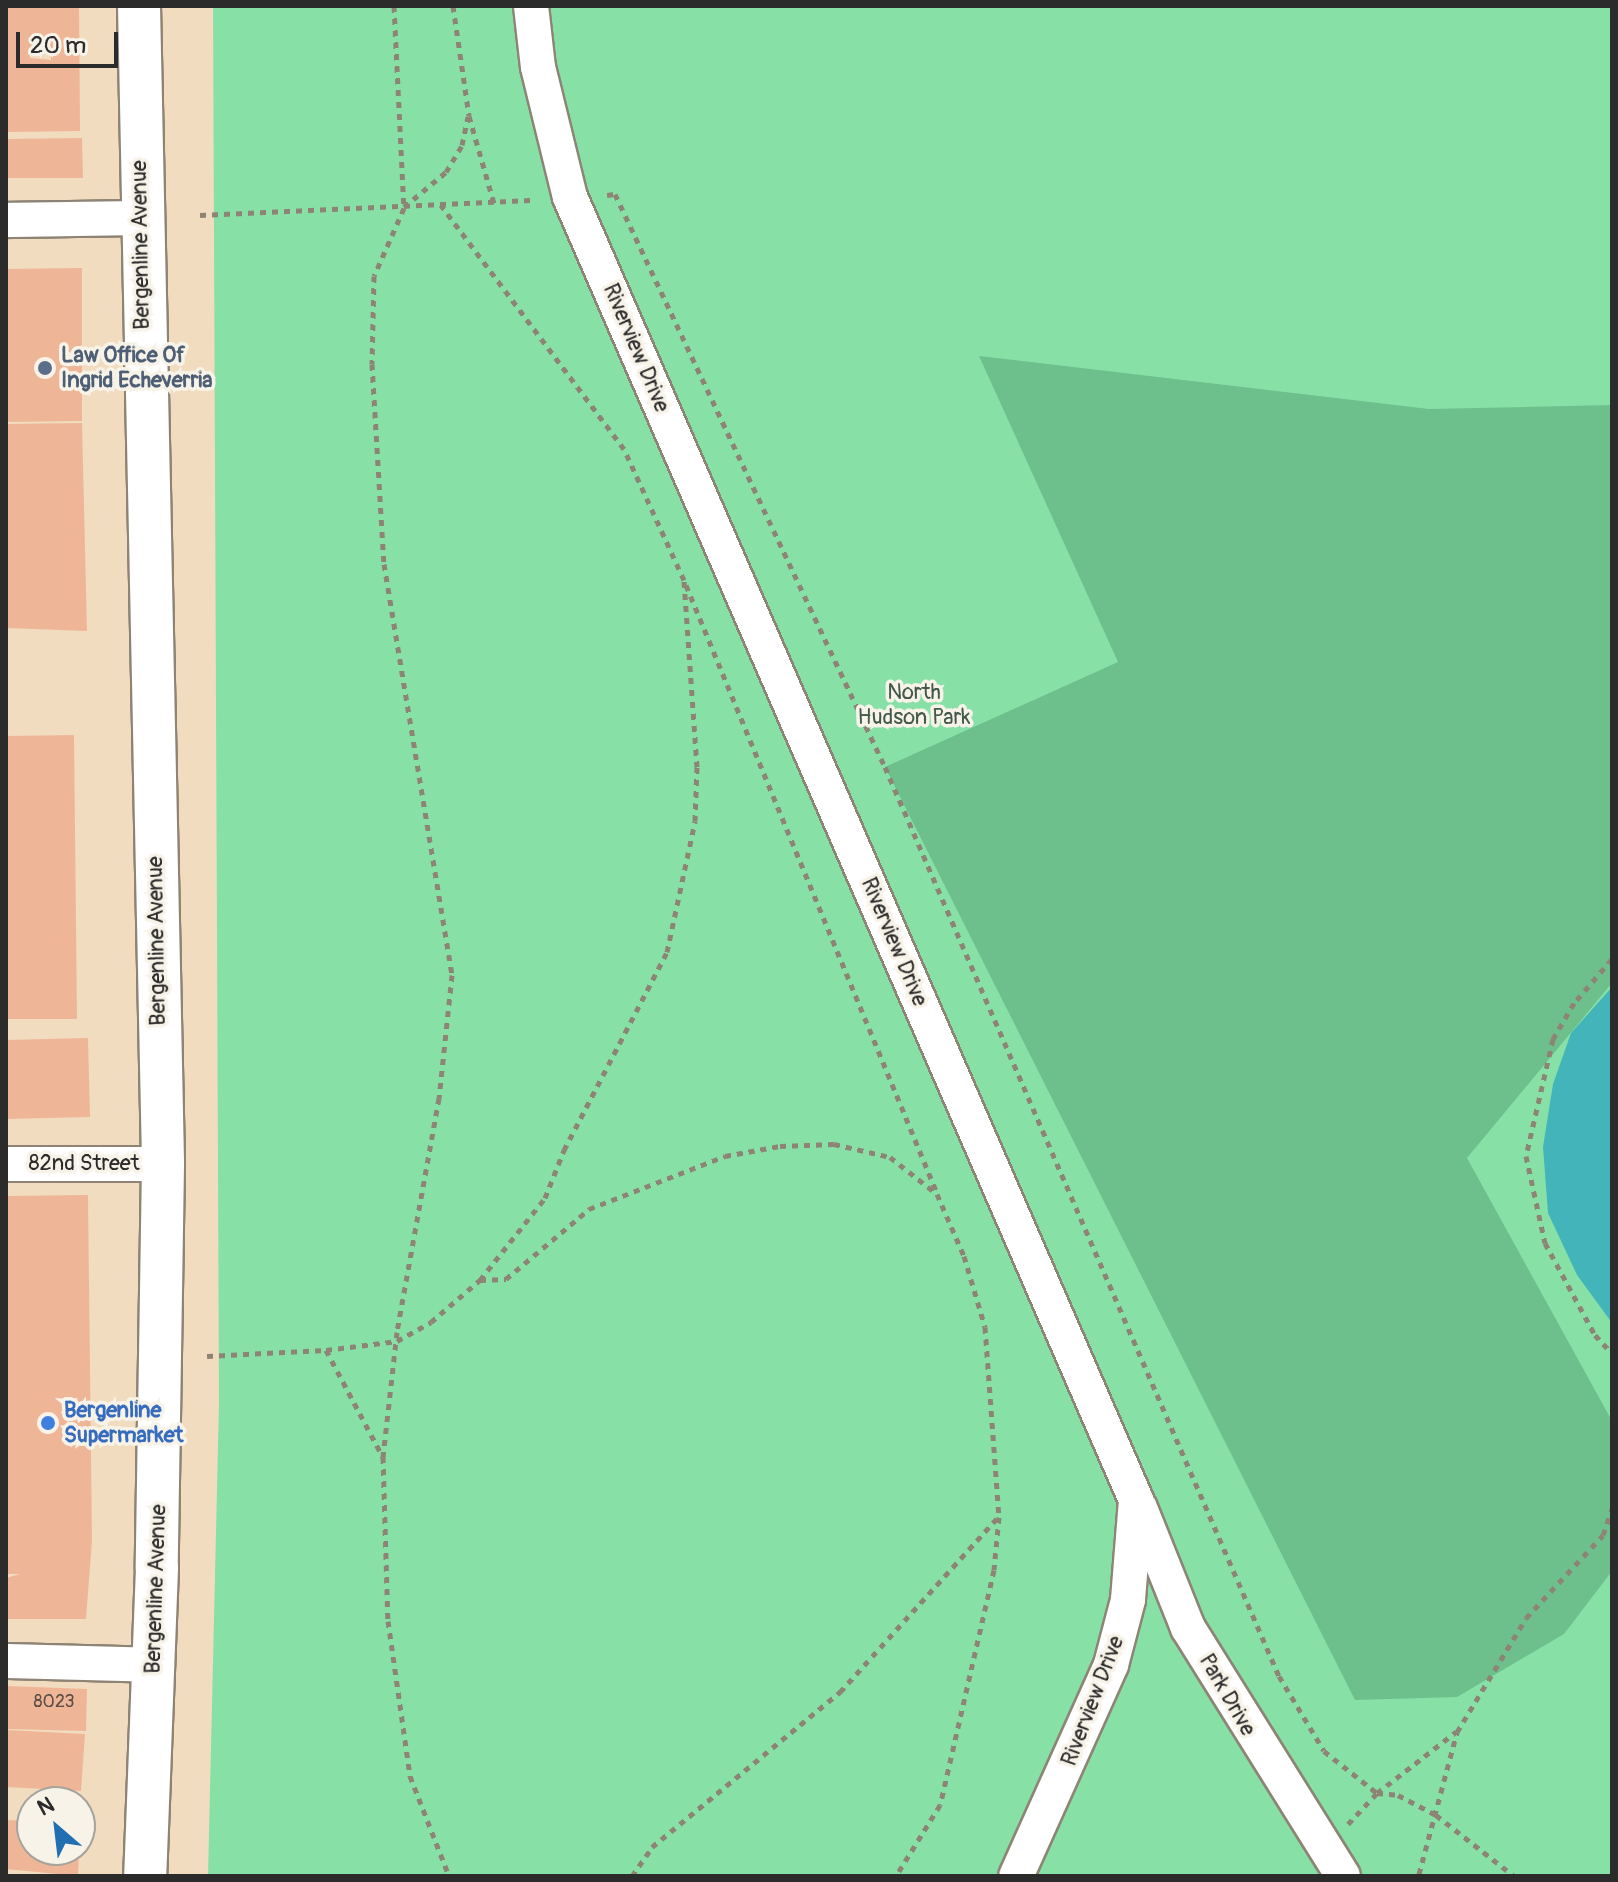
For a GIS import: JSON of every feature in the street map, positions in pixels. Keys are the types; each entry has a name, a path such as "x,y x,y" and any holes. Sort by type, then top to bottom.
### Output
{"street":[{"name":"Bergenline Avenue","path":"139,6 139,218 163,1164 154,1665 145,1876"},
{"name":"Riverview Drive","path":"531,6 538,67 570,197 1136,1500 1128,1600 1111,1665 1016,1876"},
{"path":"6,220 139,218"},
{"name":"82nd Street","path":"6,1164 163,1164"},
{"name":"Park Drive","path":"1136,1500 1188,1628 1334,1862"},
{"path":"6,1661 154,1665"}],"path":[{"path":"394,6 404,208"},
{"path":"453,6 469,116 494,203"},
{"path":"449,1876 410,1776 395,1694 383,1457 397,1341 439,1098 452,975 383,549 372,364 374,276 404,208 446,172 462,145 469,116"},
{"path":"615,194 885,767 1279,1676 1324,1751 1377,1793 1398,1795 1436,1815 1514,1876"},
{"path":"200,215 531,200"},
{"path":"441,205 624,449 684,580 964,1256 985,1327 999,1517 994,1570 940,1805 896,1876"},
{"path":"207,1356 326,1350 397,1341 431,1322 480,1280 545,1198 564,1150 667,952 695,821 697,767 684,580"},
{"path":"1612,959 1574,1003 1553,1039 1526,1156 1545,1243 1612,1359"},
{"path":"480,1280 506,1279 589,1209 725,1156 780,1146 834,1144 890,1157 937,1194"},
{"path":"326,1350 383,1457"},
{"path":"1419,1874 1457,1732 1526,1618 1603,1535 1612,1509"},
{"path":"632,1876 652,1847 840,1692 999,1517"},
{"path":"1334,1862 1377,1793 1457,1732"}],"green space":[{"name":"North Hudson Park","path":"213,6 1612,6 1612,1876 208,1876 219,1403"},
{"path":"979,356 1429,409 1612,405 1612,983 1467,1158 1612,1421 1612,1571 1564,1634 1457,1697 1355,1700 885,767 1118,662"}],"water":[{"path":"1612,987 1612,1323 1577,1275 1548,1213 1543,1147 1553,1084 1571,1033"}],"building":[{"path":"6,6 79,6 80,131 7,132","holes":["51,46 51,60 30,58 30,48"]},
{"path":"82,138 83,178 6,178 6,139"},
{"path":"82,268 82,421 6,422 6,269"},
{"path":"82,423 87,631 6,628 6,424"},
{"path":"74,735 77,1019 6,1019 6,736"},
{"path":"88,1038 90,1117 6,1119 6,1040"},
{"path":"88,1195 92,1541 86,1619 6,1619 6,1578 20,1574 6,1574 6,1196"},
{"path":"7,1686 87,1689 86,1731 6,1729"},
{"path":"6,1730 85,1734 81,1786 6,1787"},
{"path":"6,1820 16,1820 16,1866 78,1866 78,1876 6,1869"}],"place":[{"name":"Law Office Of Ingrid Echeverria","path":"45,368"},
{"name":"Bergenline Supermarket","path":"48,1423"}]}
